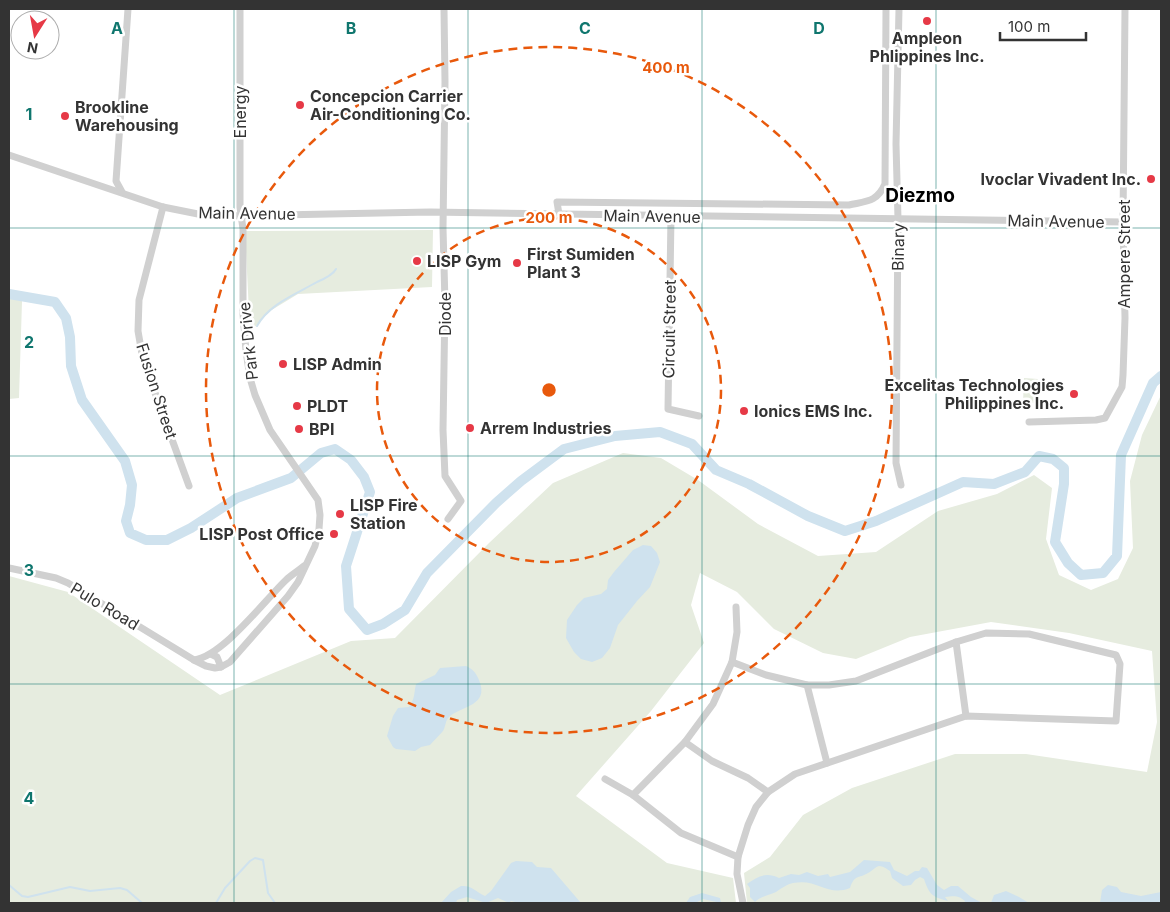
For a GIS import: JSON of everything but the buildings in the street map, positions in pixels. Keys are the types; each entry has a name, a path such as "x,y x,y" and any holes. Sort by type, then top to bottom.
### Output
{"street":[{"path":"122,192 116,181 128,9"},
{"name":"Energy","path":"240,9 240,207 242,216"},
{"name":"Diode","path":"444,9 443,212 446,303 443,430 445,476 461,501 448,520"},
{"path":"559,214 556,202 850,205 872,200 880,194 885,184 886,9"},
{"name":"Binary","path":"898,9 896,463 901,485"},
{"name":"Ampere Street","path":"1029,422 1096,420 1105,418 1122,387 1125,9"},
{"name":"Main Avenue","path":"9,155 163,207 198,214 242,216 443,212 1124,222"},
{"name":"Fusion Street","path":"163,207 139,300 138,331 143,360 189,486"},
{"name":"Park Drive","path":"221,667 230,662 243,648 298,582 315,546 320,515 318,500 311,488 270,430 250,378 243,314 242,216"},
{"name":"Circuit Street","path":"671,216 668,410 699,416"},
{"name":"Park Drive","path":"194,660 211,654 236,633 261,609 286,580 306,565"},
{"name":"Pulo Road","path":"9,568 56,578 68,583 194,660"},
{"path":"633,795 685,742 713,704 732,662 737,632 736,607"},
{"path":"236,633 242,642 243,648"},
{"path":"732,662 766,675 807,685 829,685 856,681 956,642 986,633 1029,634 1116,655 1120,664 1116,721 966,716 795,774 768,792 756,807 748,824 738,857 737,874 743,903"},
{"path":"956,642 966,716"},
{"path":"194,660 206,666 221,667 216,657 211,654"},
{"path":"807,685 827,763"},
{"path":"685,742 712,761 748,778 768,792"},
{"path":"605,779 633,795 681,833 738,857"}],"shaded area":[{"path":"433,230 432,287 298,294 270,311 250,332 245,231"},
{"path":"9,298 22,301 19,398 9,399"},
{"path":"1024,378 1038,379 1037,403 1023,403"},
{"path":"1161,395 1161,903 747,903 744,873 770,857 803,815 852,788 955,754 1026,754 1147,772 1157,722 1152,651 1069,633 991,622 910,637 856,659 823,653 774,629 737,592 700,573 691,605 704,643 651,711 576,796 667,863 733,878 736,903 9,903 9,576 68,592 220,695 351,641 395,638 489,543 553,483 623,453 661,458 698,480 758,524 818,556 876,552 938,511 997,494 1034,475 1052,488 1046,539 1059,575 1091,590 1118,579 1133,548 1130,481 1142,435"}],"water":[{"path":"643,545 651,546 657,553 660,562 650,587 618,625 610,648 602,658 592,662 581,659 574,652 566,638 567,620 584,598 601,594 607,589 608,580 614,572 633,550"},
{"path":"466,666 471,668 479,680 481,695 478,700 449,717 443,731 430,745 415,751 393,747 387,736 393,716 398,708 409,707 416,684 435,675 440,668"},
{"path":"864,860 890,862 894,870 907,876 915,871 919,871 922,867 927,868 937,885 944,890 951,886 958,886 982,903 964,903 965,901 956,896 945,897 948,901 938,898 932,894 924,879 920,877 911,885 903,886 892,878 890,871 879,866 855,879 850,888 842,890 828,889 802,882 788,885 759,898 755,902 750,897 750,888 747,884 762,876 770,875 779,878 807,872 818,876 828,874 830,877 850,872"},
{"path":"516,861 532,862 537,867 551,868 581,903 519,903 511,901 509,903 498,898 486,903 467,897 457,900 456,903 441,903 451,892 461,886 471,888 485,896 491,891 511,863"},
{"path":"1108,885 1117,887 1121,892 1141,896 1161,892 1161,903 1100,903 1102,890"},
{"path":"1006,891 1029,903 991,903 994,895"},
{"path":"702,893 720,898 721,903 703,899 695,903 686,903 690,897"}],"waterway":[{"path":"257,326 262,318 276,306 292,295 328,277 336,269"},
{"path":"9,294 55,302 66,318 70,337 71,366 82,400 125,461 132,485 126,521 130,533 146,540 167,540 191,528 237,498 291,478 321,453 335,449 351,460 364,477 370,492 346,566 349,609 367,630 383,624 405,610 427,573 496,503 521,481 564,449 615,436 660,432 692,444 716,470 749,484 808,516 845,531 876,521 963,482 994,484 1025,472 1039,456 1053,459 1064,468 1064,484 1055,542 1068,563 1081,575 1103,573 1117,556 1121,455 1153,383 1161,376"},
{"path":"216,903 225,888 255,858 263,860 268,893 275,903"},
{"path":"9,885 22,896 28,897 70,887 90,891 120,888 127,890 142,903"}],"place":[{"name":"Ampleon Phlippines Inc.","path":"927,21"},
{"name":"Concepcion Carrier Air-Conditioning Co.","path":"300,105"},
{"name":"Brookline Warehousing","path":"65,116"},
{"name":"Ivoclar Vivadent Inc.","path":"1151,179"},
{"name":"LISP Gym","path":"417,261"},
{"name":"First Sumiden Plant 3","path":"517,263"},
{"name":"LISP Admin","path":"283,364"},
{"name":"Excelitas Technologies Philippines Inc.","path":"1074,394"},
{"name":"PLDT","path":"297,406"},
{"name":"Ionics EMS Inc.","path":"744,411"},
{"name":"Arrem Industries","path":"470,428"},
{"name":"BPI","path":"299,429"},
{"name":"LISP Fire Station","path":"340,514"},
{"name":"LISP Post Office","path":"334,534"}],"district":[{"name":"Diezmo","path":"920,195"}]}
